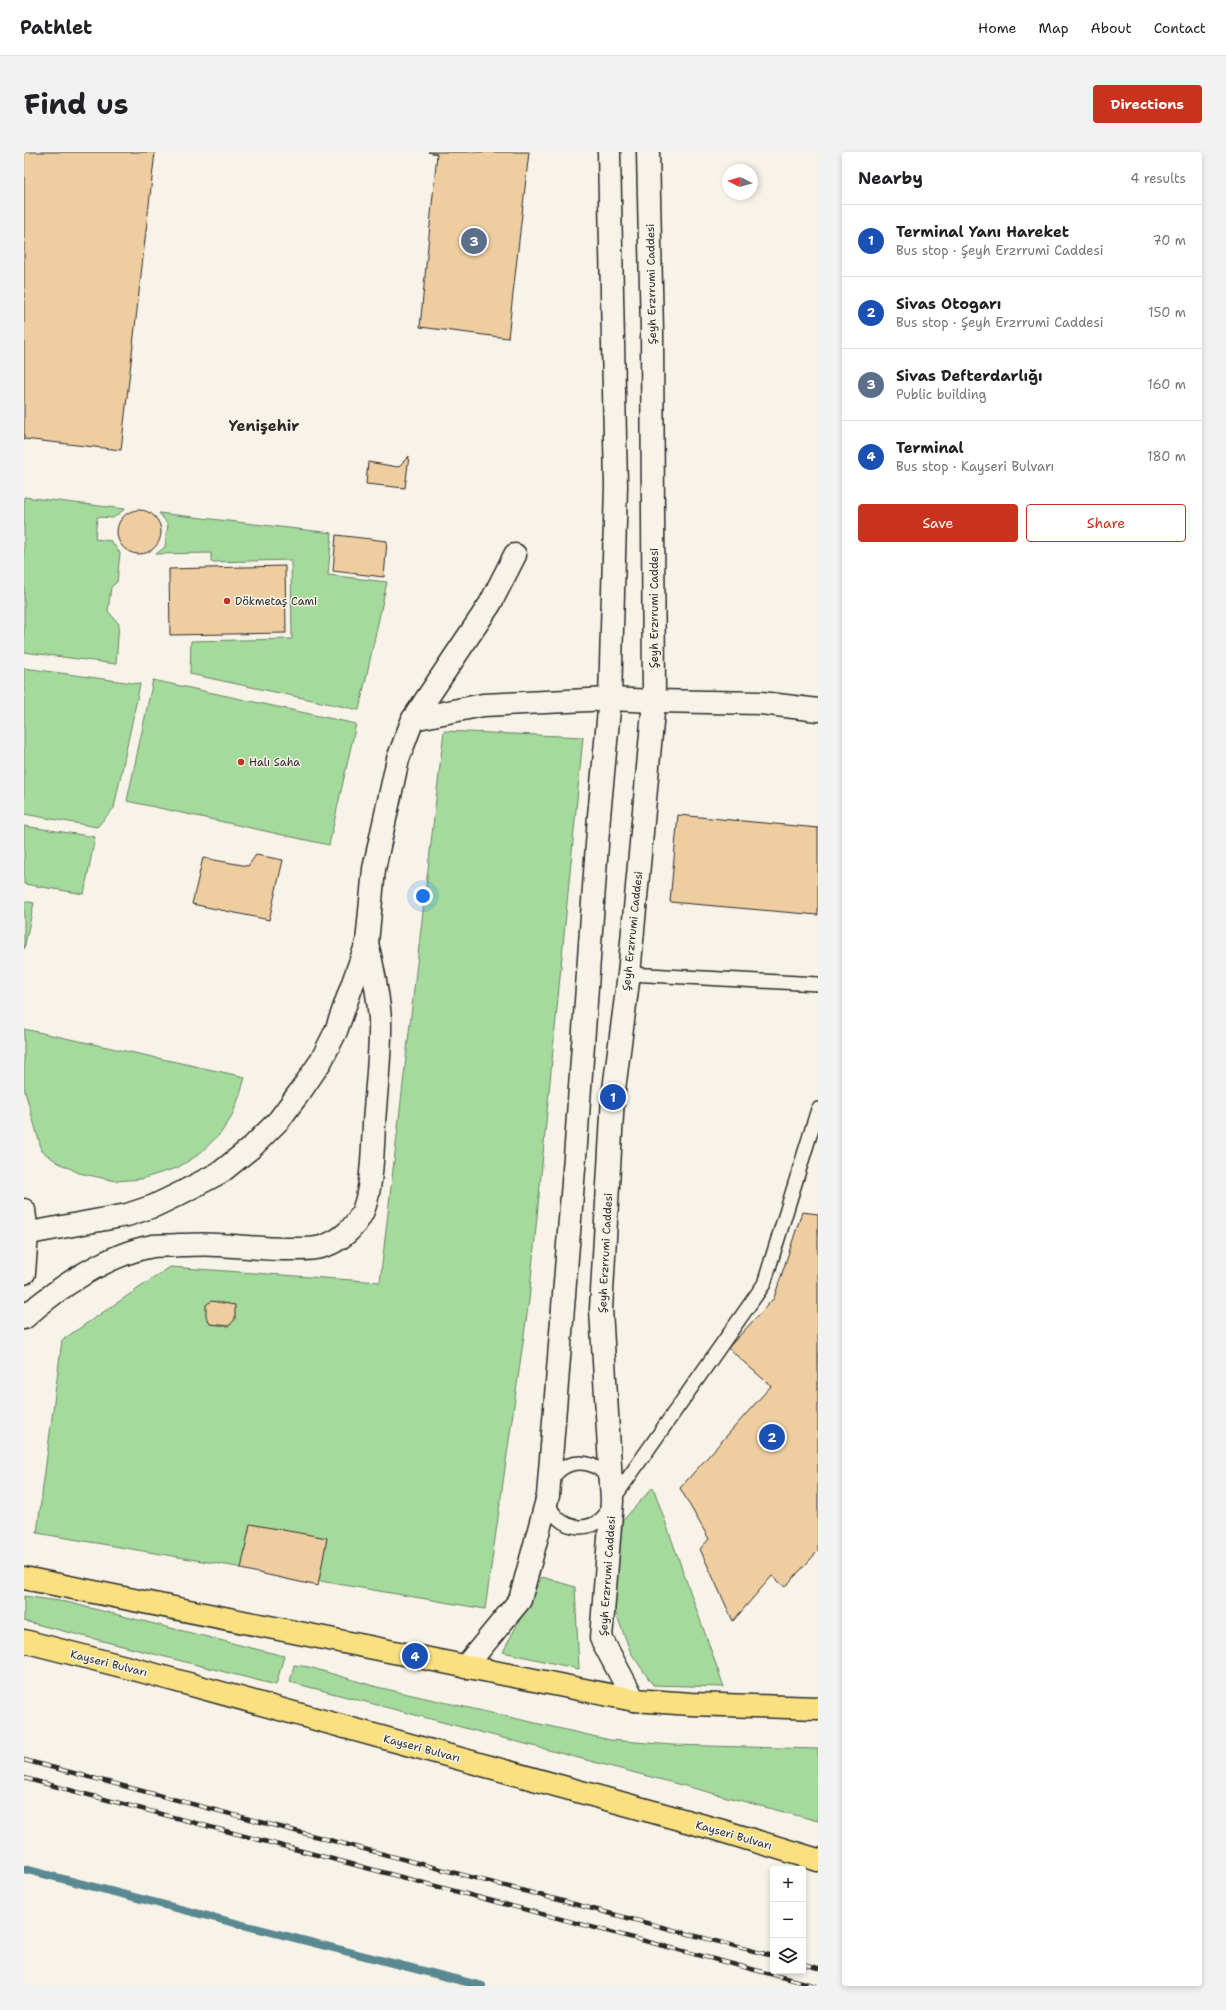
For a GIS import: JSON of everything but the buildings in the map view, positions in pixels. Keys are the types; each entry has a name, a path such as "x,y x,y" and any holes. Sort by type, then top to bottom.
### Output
{"main road":[{"path":"24,1578 634,1700 691,1704 818,1708"},
{"name":"Kayseri Bulvarı","path":"24,1641 145,1672 719,1830 818,1860"}],"street":[{"path":"465,1667 520,1600 548,1496 599,816 610,698 616,486 609,152"},
{"name":"Şeyh Erzrrumi Caddesi","path":"634,1700 601,1638 612,1500 601,1309 613,1097 629,974 654,701 652,332 648,152"},
{"path":"26,1234 99,1222 127,1215 154,1206 221,1172 252,1147 279,1120 302,1089 321,1061 336,1031 367,943 374,869 398,760 413,719 490,604 515,555"},
{"path":"413,719 483,705 610,698 654,701 761,703 818,710"},
{"path":"24,1318 66,1284 92,1269 122,1256 153,1246 217,1244 266,1249 305,1249 333,1243 345,1235 362,1213 367,1200 373,1138 380,1020 376,981 367,943"},
{"path":"24,1210 26,1234 24,1273"}],"lane":[{"path":"629,974 818,984"},
{"path":"612,1500 609,1480 602,1472 593,1466 583,1463 572,1464 563,1468 555,1476 550,1485 548,1496 555,1515 563,1523 573,1526 584,1527 598,1522 609,1511 612,1500 764,1284 818,1109"}],"green space":[{"path":"24,497 125,509 113,518 97,517 95,539 111,541 120,553 117,582 111,587 108,611 119,624 116,664 24,652"},
{"path":"159,513 332,533 328,575 387,582 359,710 190,674 191,641 292,639 291,560 211,562 211,553 156,554 165,547 168,524"},
{"path":"24,668 140,684 114,808 97,827 24,814"},
{"name":"Halı Saha","path":"153,680 356,724 329,845 127,801"},
{"path":"444,731 583,737 529,1300 485,1609 37,1533 62,1340 170,1267 380,1282"},
{"path":"24,826 95,837 84,894 24,884"},
{"path":"24,901 34,903 24,949"},
{"path":"24,1029 245,1077 231,1118 220,1134 198,1155 177,1168 141,1179 116,1181 79,1173 57,1162 42,1151 24,1088"},
{"path":"653,1487 724,1687 653,1685 631,1653 615,1611 617,1527"},
{"path":"542,1577 575,1587 579,1669 503,1652"},
{"path":"24,1596 66,1602 284,1656 276,1685 24,1621"},
{"path":"294,1665 309,1667 377,1687 610,1740 673,1745 818,1749 818,1821 290,1682"}],"waterway":[{"path":"24,1869 482,1986"}],"railway":[{"path":"24,1760 770,1955"},
{"path":"24,1778 816,1986"},
{"path":"806,1965 818,1968"}],"place":[{"name":"Sivas Defterdarlığı","path":"474,241"},
{"name":"Dökmetaş Cami","path":"227,601"},
{"name":"Halı Saha","path":"241,762"},
{"name":"Terminal Yanı Hareket","path":"613,1097"},
{"name":"Sivas Otogarı","path":"772,1437"},
{"name":"Terminal","path":"415,1656"}],"district":[{"name":"Yenişehir","path":"264,426"}]}
